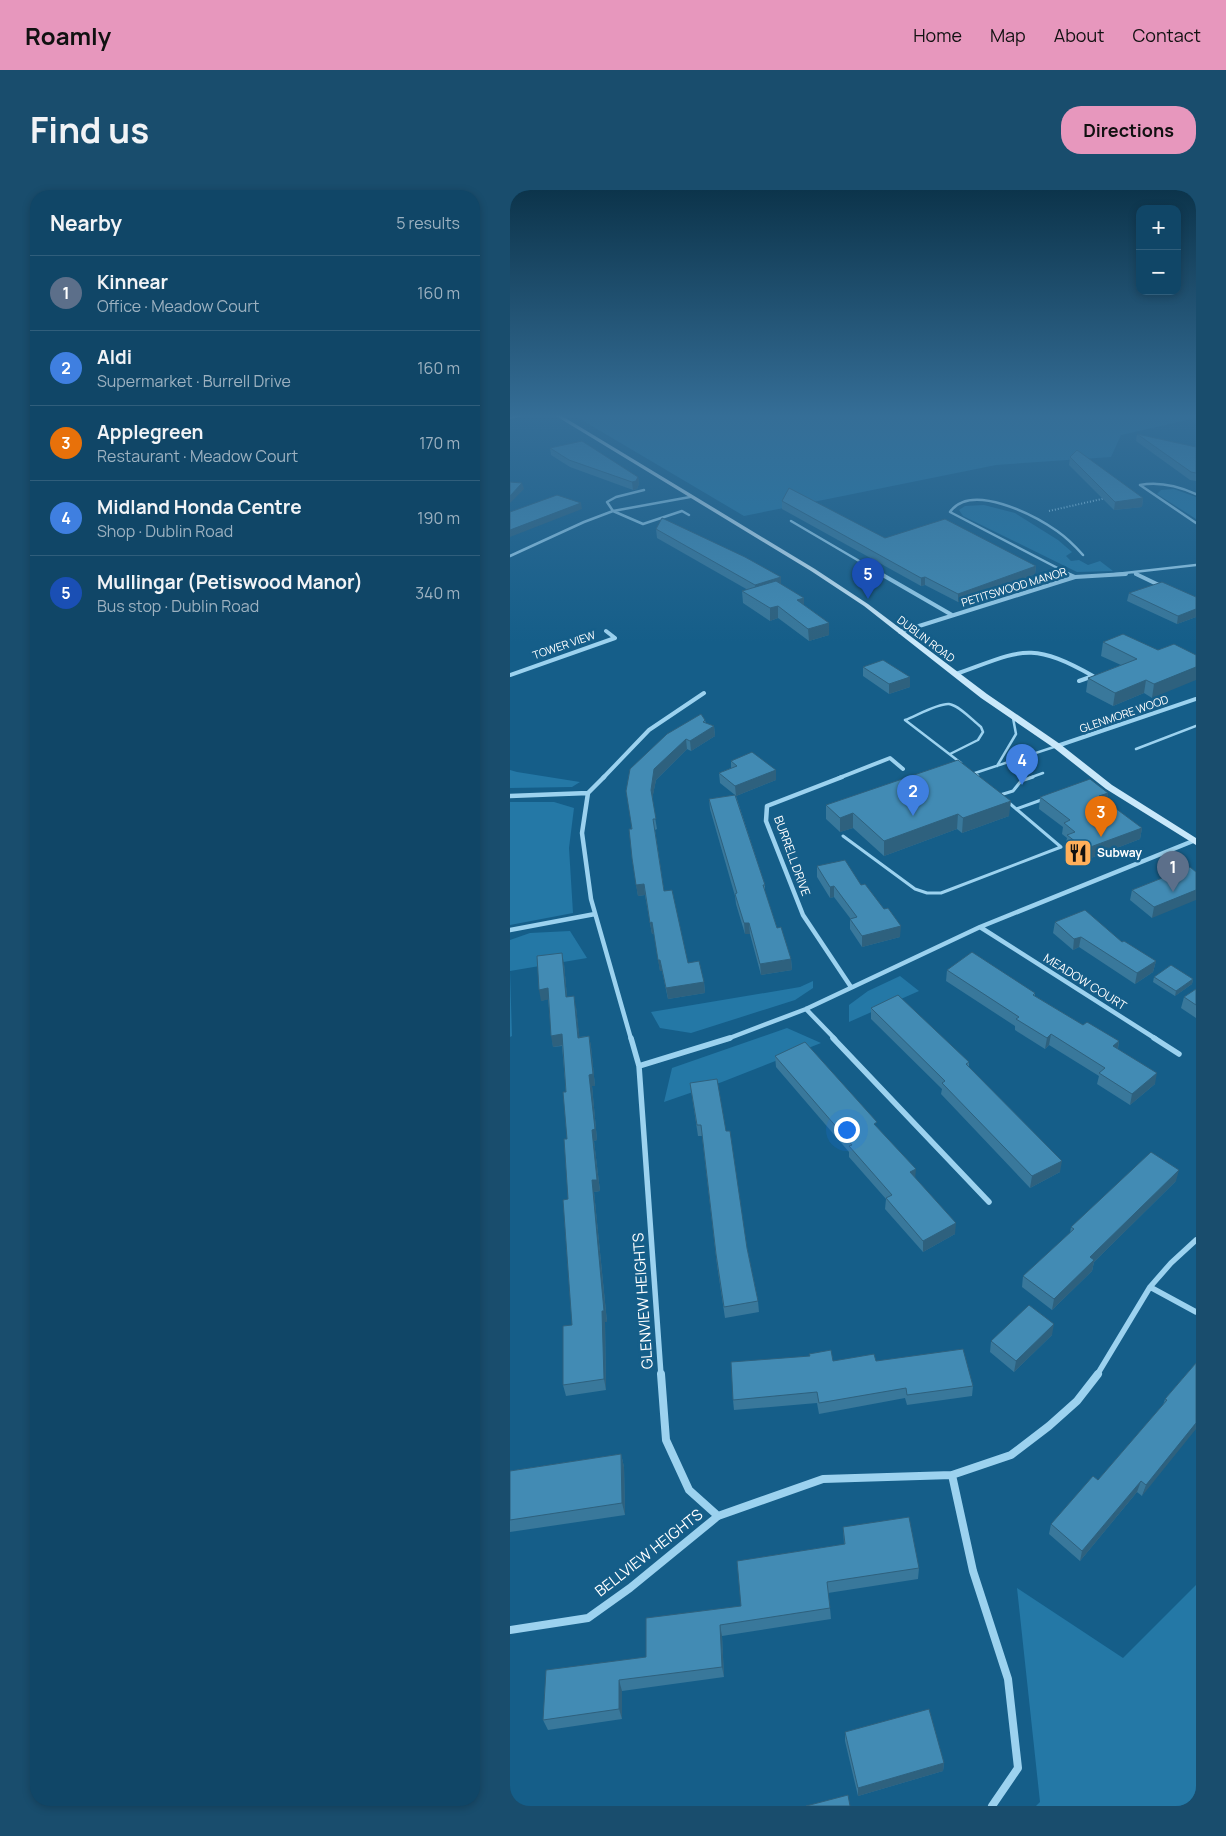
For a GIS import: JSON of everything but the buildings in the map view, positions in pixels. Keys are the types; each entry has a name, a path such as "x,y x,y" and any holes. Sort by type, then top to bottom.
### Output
{"main road":[{"name":"DUBLIN ROAD","path":"681,491 821,575 866,605 956,674 1057,746 1109,787 1195,842"}],"street":[{"path":"638,491 616,497 608,502 613,511 643,524 682,511 689,515"},
{"path":"1150,491 1196,522"},
{"path":"510,556 584,522 613,511 690,497"},
{"path":"1075,577 950,512 957,504 970,501 992,502 1031,515 1066,538 1083,555"},
{"path":"792,521 952,615"},
{"name":"PETITSWOOD MANOR","path":"900,632 1075,577 1134,573 1196,565"},
{"path":"1134,573 1170,590"},
{"name":"TOWER VIEW","path":"510,675 615,638 606,631"},
{"path":"956,674 1024,652 1061,659 1093,676 1079,681"},
{"path":"510,796 588,793 649,730 704,693"},
{"name":"GLENMORE WOOD","path":"1057,746 1196,699"},
{"name":"BURRELL DRIVE","path":"852,987 803,915 766,821 766,806 890,758 903,769"},
{"name":"GLENVIEW HEIGHTS","path":"588,793 582,832 591,898 639,1066 666,1440 689,1490 718,1516"},
{"path":"639,1066 730,1038 806,1009 980,927 1195,842"},
{"path":"510,930 595,914"},
{"name":"MEADOW COURT","path":"980,927 1179,1054"},
{"path":"806,1009 989,1202"},
{"name":"BELLVIEW HEIGHTS","path":"510,1630 588,1618 630,1588 718,1516 823,1479 952,1474 1011,1455 1049,1426 1077,1401 1100,1371 1150,1287 1171,1263 1196,1240"},
{"path":"1150,1287 1196,1312"},
{"path":"952,1474 973,1572 1008,1679 1018,1768 992,1806"}],"lane":[{"path":"950,754 978,740 983,732 981,727 954,706 948,704 941,704 905,720 962,764"},
{"path":"997,766 1016,734 1013,715"},
{"path":"1136,749 1196,726"},
{"path":"975,773 1057,746"},
{"path":"968,768 981,779"},
{"path":"1000,795 1013,791 1021,781 1043,773"},
{"path":"843,836 915,888 927,892 941,893 1061,847 994,790"},
{"path":"1016,809 1049,797"}],"path":[{"path":"1031,515 1113,497"}],"shaded area":[{"path":"702,491 865,491 744,516"},
{"path":"1160,491 1181,491 1196,497 1196,519 1157,494"},
{"path":"984,505 1015,513 1058,540 1072,552 1066,556 1071,561 1079,560 1088,565 1100,561 1113,571 1077,572 963,516 959,510 965,506"},
{"path":"510,770 580,782 572,787 510,788"},
{"path":"510,802 554,802 574,808 569,848 573,913 510,925"},
{"path":"570,931 587,958 510,971 510,940 530,933"},
{"path":"510,971 512,1036 510,1037"},
{"path":"900,976 919,991 849,1022 849,1005 868,991"},
{"path":"813,981 813,988 795,1000 691,1033 660,1028 651,1012 800,987"},
{"path":"787,1028 821,1043 722,1082 664,1102 672,1068"},
{"path":"1196,1585 1196,1806 1036,1806 1040,1802 1017,1588 1123,1658"}],"place":[{"name":"Mullingar (Petiswood Manor)","path":"868,599"},
{"name":"Midland Honda Centre","path":"1022,785"},
{"name":"Aldi","path":"913,816"},
{"name":"Applegreen","path":"1101,837"},
{"name":"Subway","path":"1078,853"},
{"name":"Kinnear","path":"1173,892"}]}
